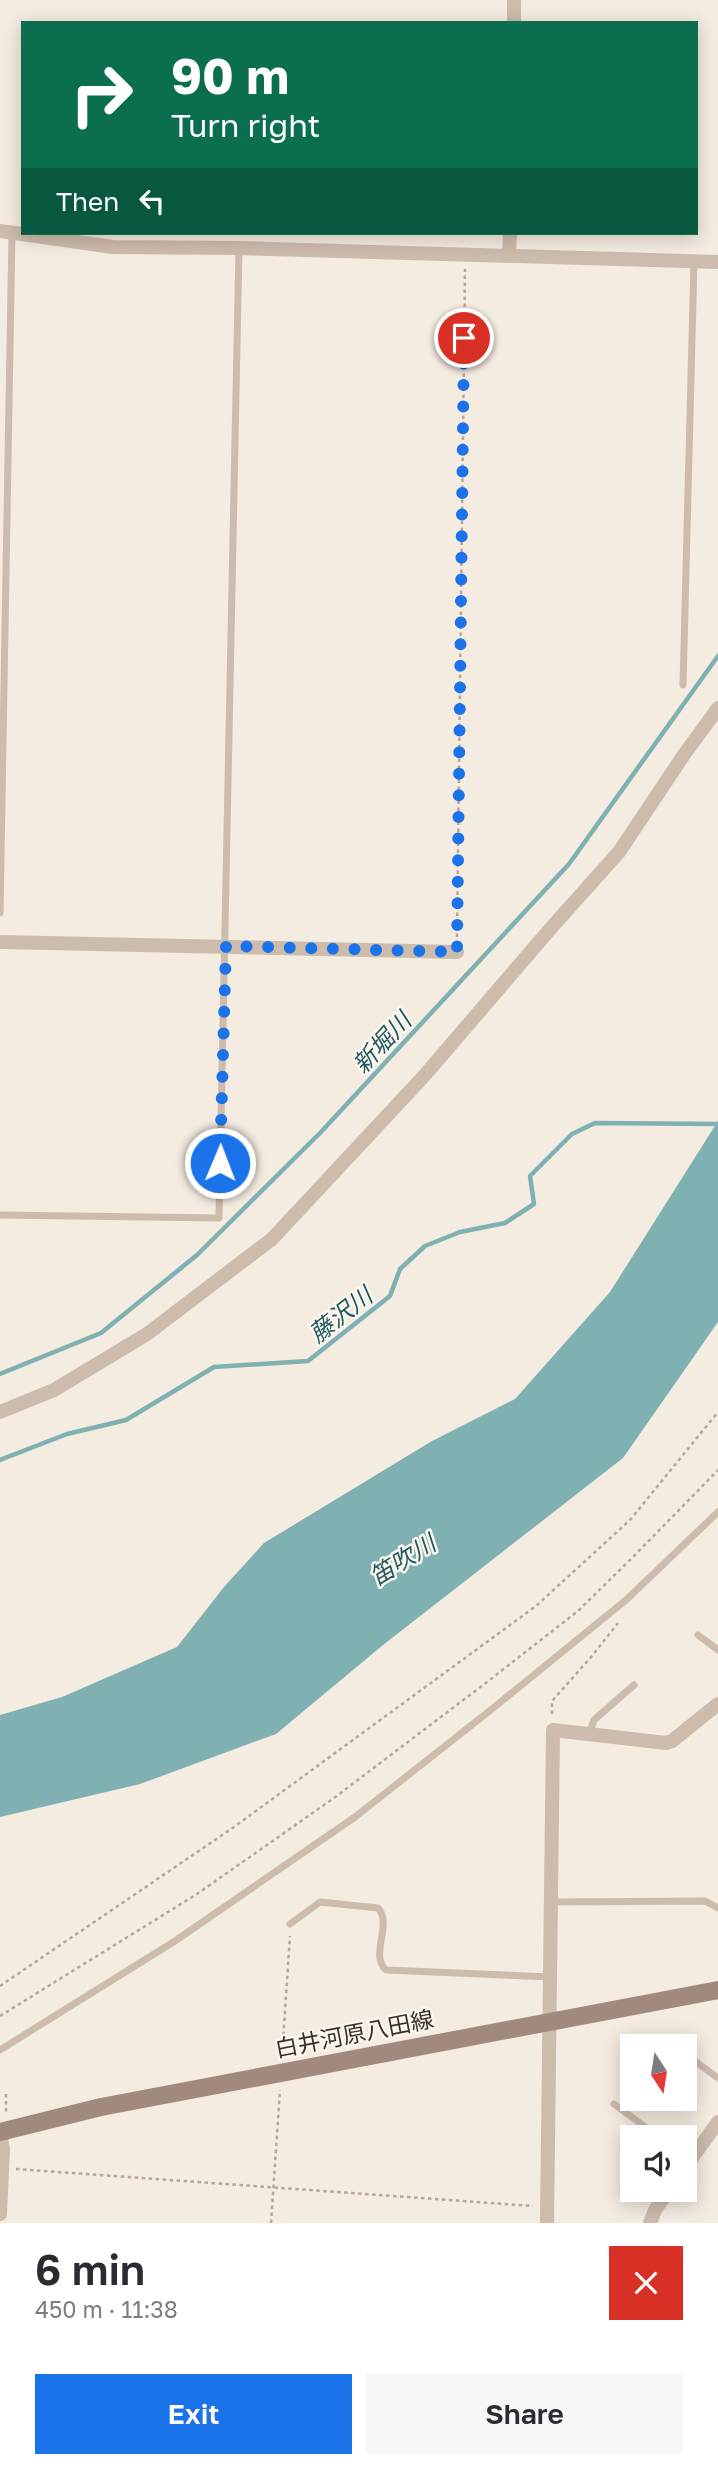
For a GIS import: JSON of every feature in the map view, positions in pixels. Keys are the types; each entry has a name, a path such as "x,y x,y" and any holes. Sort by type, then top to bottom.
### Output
{"main road":[{"name":"白井河原八田線","path":"0,2133 101,2107 718,1990"}],"street":[{"path":"514,0 514,21"},
{"path":"27,235 113,247 239,248 718,262"},
{"path":"509,235 509,256"},
{"path":"0,1412 54,1390 146,1334 272,1239 424,1076 620,852 718,708"},
{"path":"0,942 457,952"},
{"path":"547,2223 553,1730 666,1742 672,1741 718,1704"},
{"path":"697,2148 718,2122"},
{"path":"0,2133 4,2149 0,2214"},
{"path":"650,2223 661,2202"}],"lane":[{"path":"0,913 6,232"},
{"path":"0,1215 219,1218 239,248"},
{"path":"683,685 694,262"},
{"path":"0,2050 175,1941 326,1838 482,1718 626,1600 718,1512"},
{"path":"698,1635 718,1650"},
{"path":"589,1734 594,1720 634,1685"},
{"path":"290,1924 320,1902 378,1908 382,1912 383,1920 380,1962 386,1970 550,1977"},
{"path":"551,1902 705,1902 718,1908"},
{"path":"697,2063 718,2078"},
{"path":"614,2104 643,2125"}],"path":[{"path":"457,952 466,255"},
{"path":"0,1986 234,1827 537,1606 630,1520 718,1412"},
{"path":"0,2016 197,1894 334,1798 578,1611 718,1470"},
{"path":"552,1712 552,1700 592,1656 623,1615 626,1600"},
{"path":"1,2168 547,2207"}],"water":[{"name":"笛吹川","path":"718,1121 718,1322 623,1458 383,1645 276,1734 140,1784 0,1817 0,1715 62,1697 177,1647 224,1587 264,1543 432,1441 515,1399 610,1292"}],"waterway":[{"name":"新堀川","path":"0,1374 101,1333 197,1255 321,1132 569,864 718,656"},
{"name":"藤沢川","path":"0,1460 67,1434 126,1420 214,1367 308,1361 390,1296 400,1269 425,1246 460,1232 505,1223 534,1204 530,1176 572,1134 595,1123 718,1124"}],"route":[{"path":"220,1163 226,946 457,952 464,338"}]}
